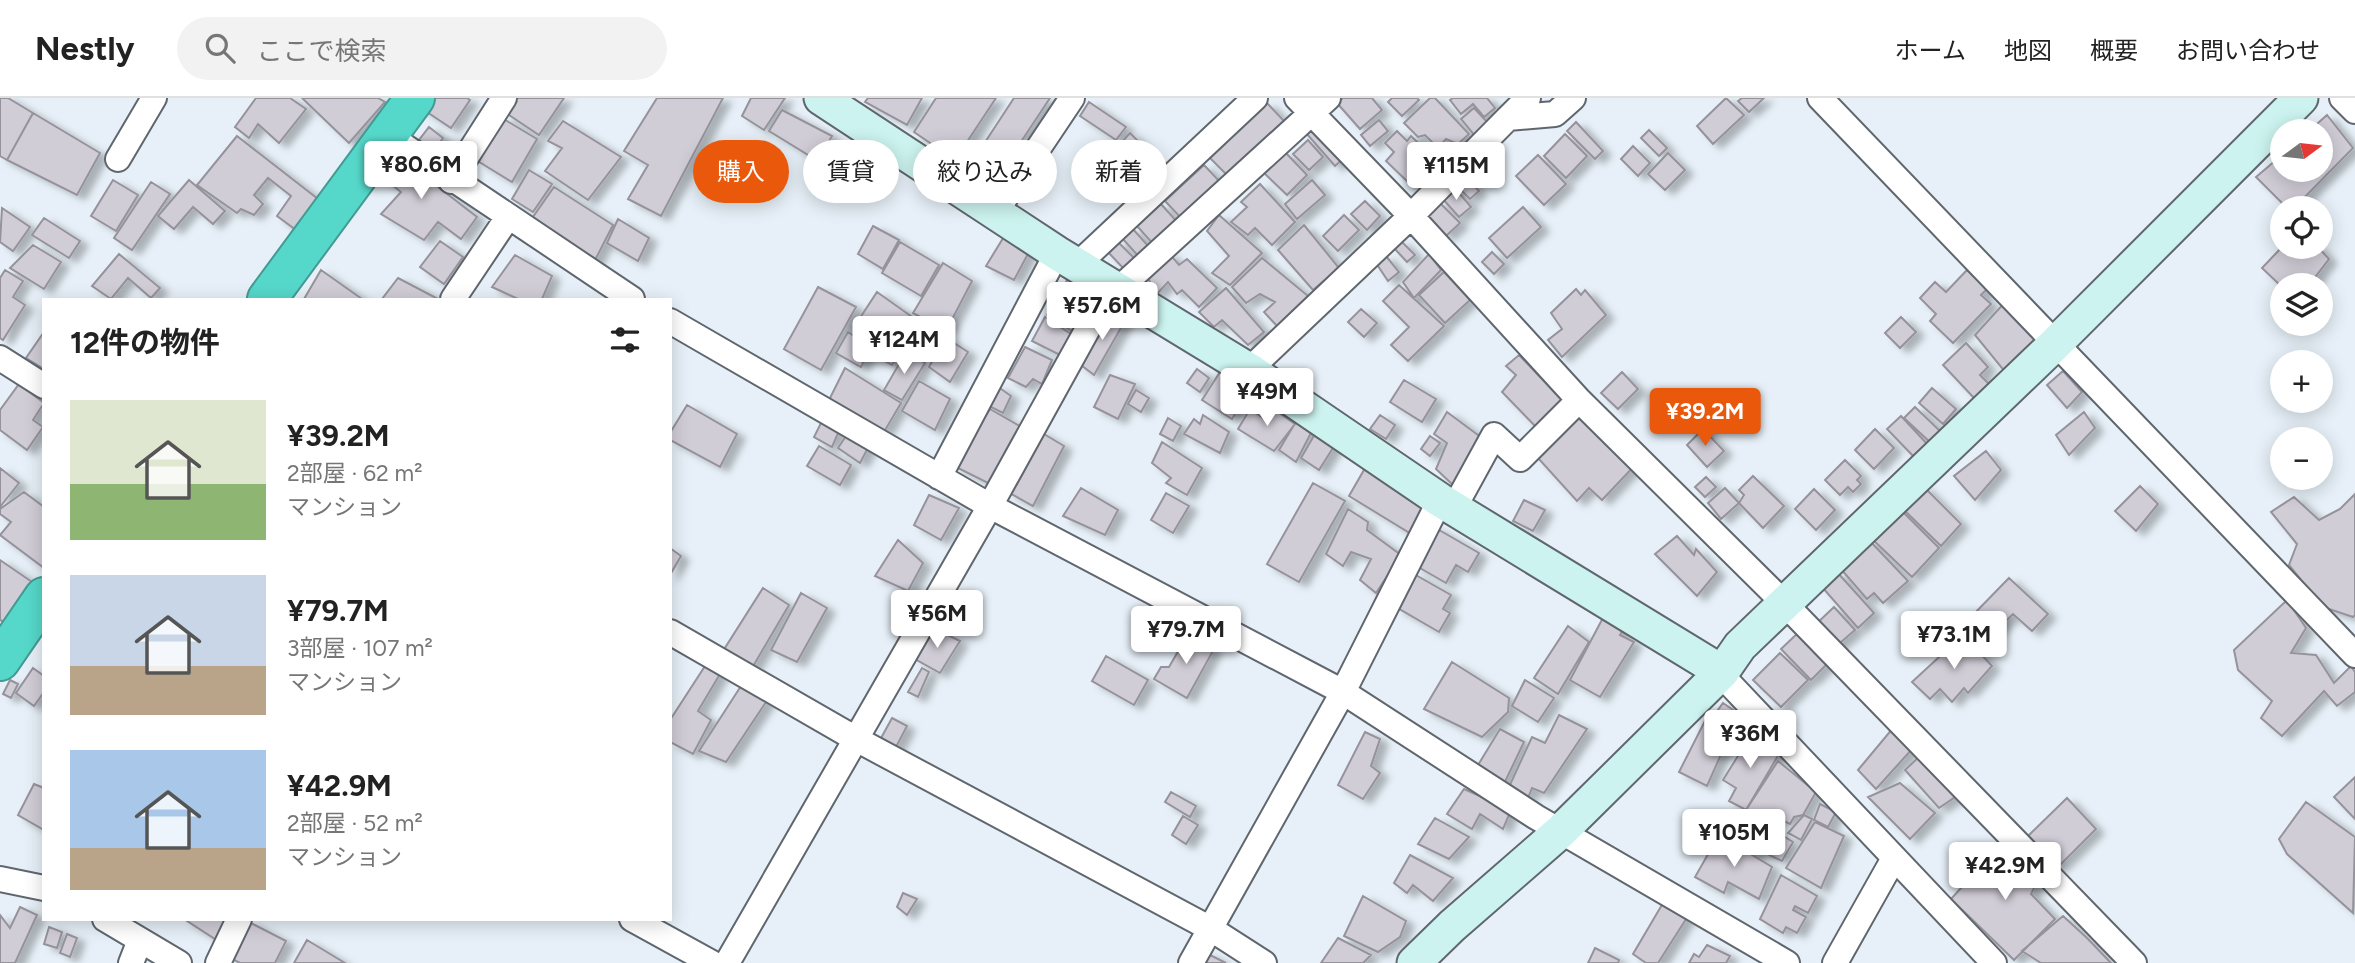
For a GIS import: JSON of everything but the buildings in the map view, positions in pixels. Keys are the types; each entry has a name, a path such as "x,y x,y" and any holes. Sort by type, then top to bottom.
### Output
{"highway":[{"path":"268,298 315,230 389,136 415,98"},
{"path":"5,641 42,599"}],"street":[{"path":"118,159 154,98"},
{"path":"452,181 503,98"},
{"path":"996,213 1072,98"},
{"path":"940,477 1067,259 1255,98"},
{"path":"1249,370 1411,216 1528,98"},
{"path":"1508,118 1555,114 1573,98"},
{"path":"1820,98 2054,345 2355,655"},
{"path":"1414,963 1452,926 1561,831 1722,672 1740,646 2054,345 2301,98"},
{"path":"2342,98 2355,111"},
{"path":"831,101 1067,259 1249,370 1447,504 1722,672 1729,683 1893,860 1994,963"},
{"path":"727,963 990,506 1101,305 1119,291 1312,103 1579,400 1785,604 2134,963"},
{"path":"389,136 626,298"},
{"path":"454,298 508,217"},
{"path":"672,322 990,506 1343,692 1561,831 1787,963"},
{"path":"0,358 42,385"},
{"path":"1191,963 1447,504 1494,435 1520,459 1579,400"},
{"path":"672,633 856,739 1211,929 1264,963"},
{"path":"1835,963 1893,860"},
{"path":"0,879 42,888"},
{"path":"108,921 179,963"},
{"path":"218,963 238,921"},
{"path":"636,921 712,963"},
{"path":"131,963 140,940"}]}
